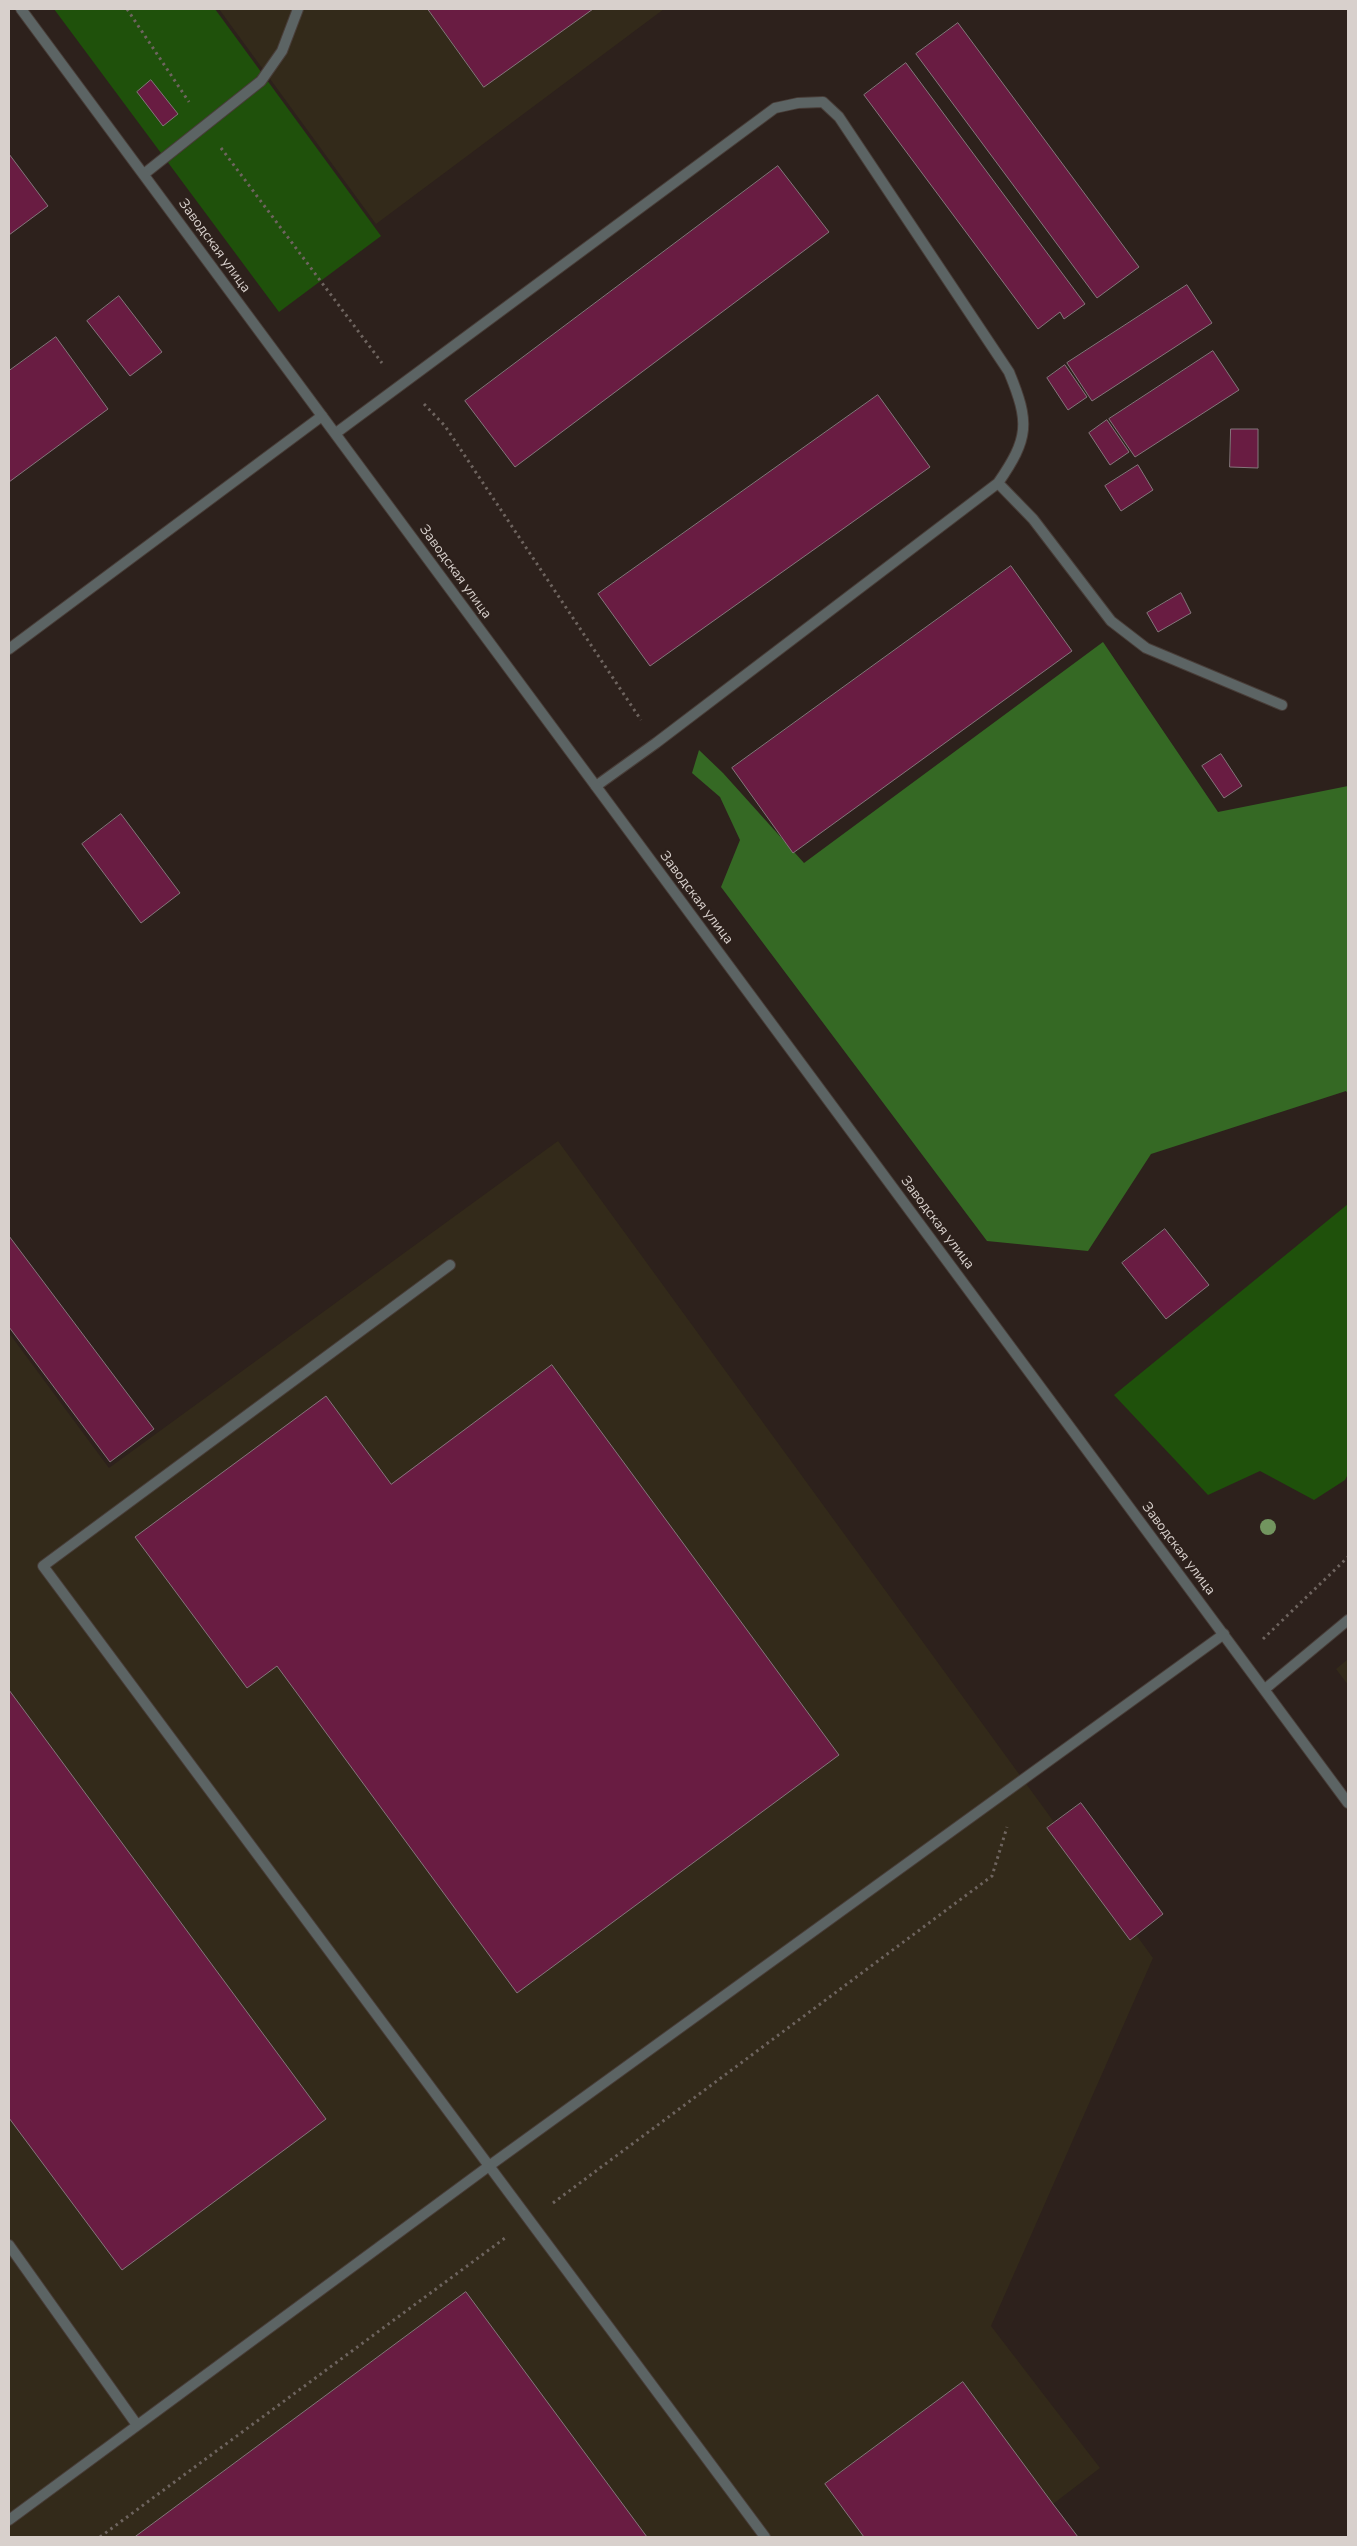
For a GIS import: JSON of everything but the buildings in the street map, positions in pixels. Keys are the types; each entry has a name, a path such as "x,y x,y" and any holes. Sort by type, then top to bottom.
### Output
{"street":[{"name":"Заводская улица","path":"21,9 1348,1803"},
{"path":"144,174 261,81 282,51 298,9"},
{"path":"336,433 775,108 798,103 823,102 839,117 1009,372 1022,403 1024,432 1009,466 998,483 656,743 596,786"},
{"path":"9,648 322,416"},
{"path":"998,483 1032,519 1111,621 1146,648 1282,705"},
{"path":"450,1265 43,1566 765,2537"},
{"path":"1265,1689 1348,1620"},
{"path":"9,2520 490,2166 1224,1634"},
{"path":"9,2245 137,2425"}],"path":[{"path":"1242,1659 1348,1557"},
{"path":"100,2537 992,1876 1022,1780"}],"shaded area":[{"path":"219,9 664,9 376,224"},
{"path":"558,1141 1153,1958 991,2326 1100,2468 1053,2504 1078,2537 9,2537 9,1333 109,1468"},
{"path":"1348,1659 1348,1685 1336,1669"}],"green space":[{"path":"54,9 215,9 381,236 279,312"},
{"path":"1103,642 1218,812 1348,786 1348,1094 1346,1091 1151,1154 1088,1251 987,1241 721,887 740,840 720,797 692,773 699,750 723,773 804,863"},
{"path":"1348,1204 1348,1474 1345,1480 1314,1500 1260,1471 1208,1495 1114,1395"}]}
